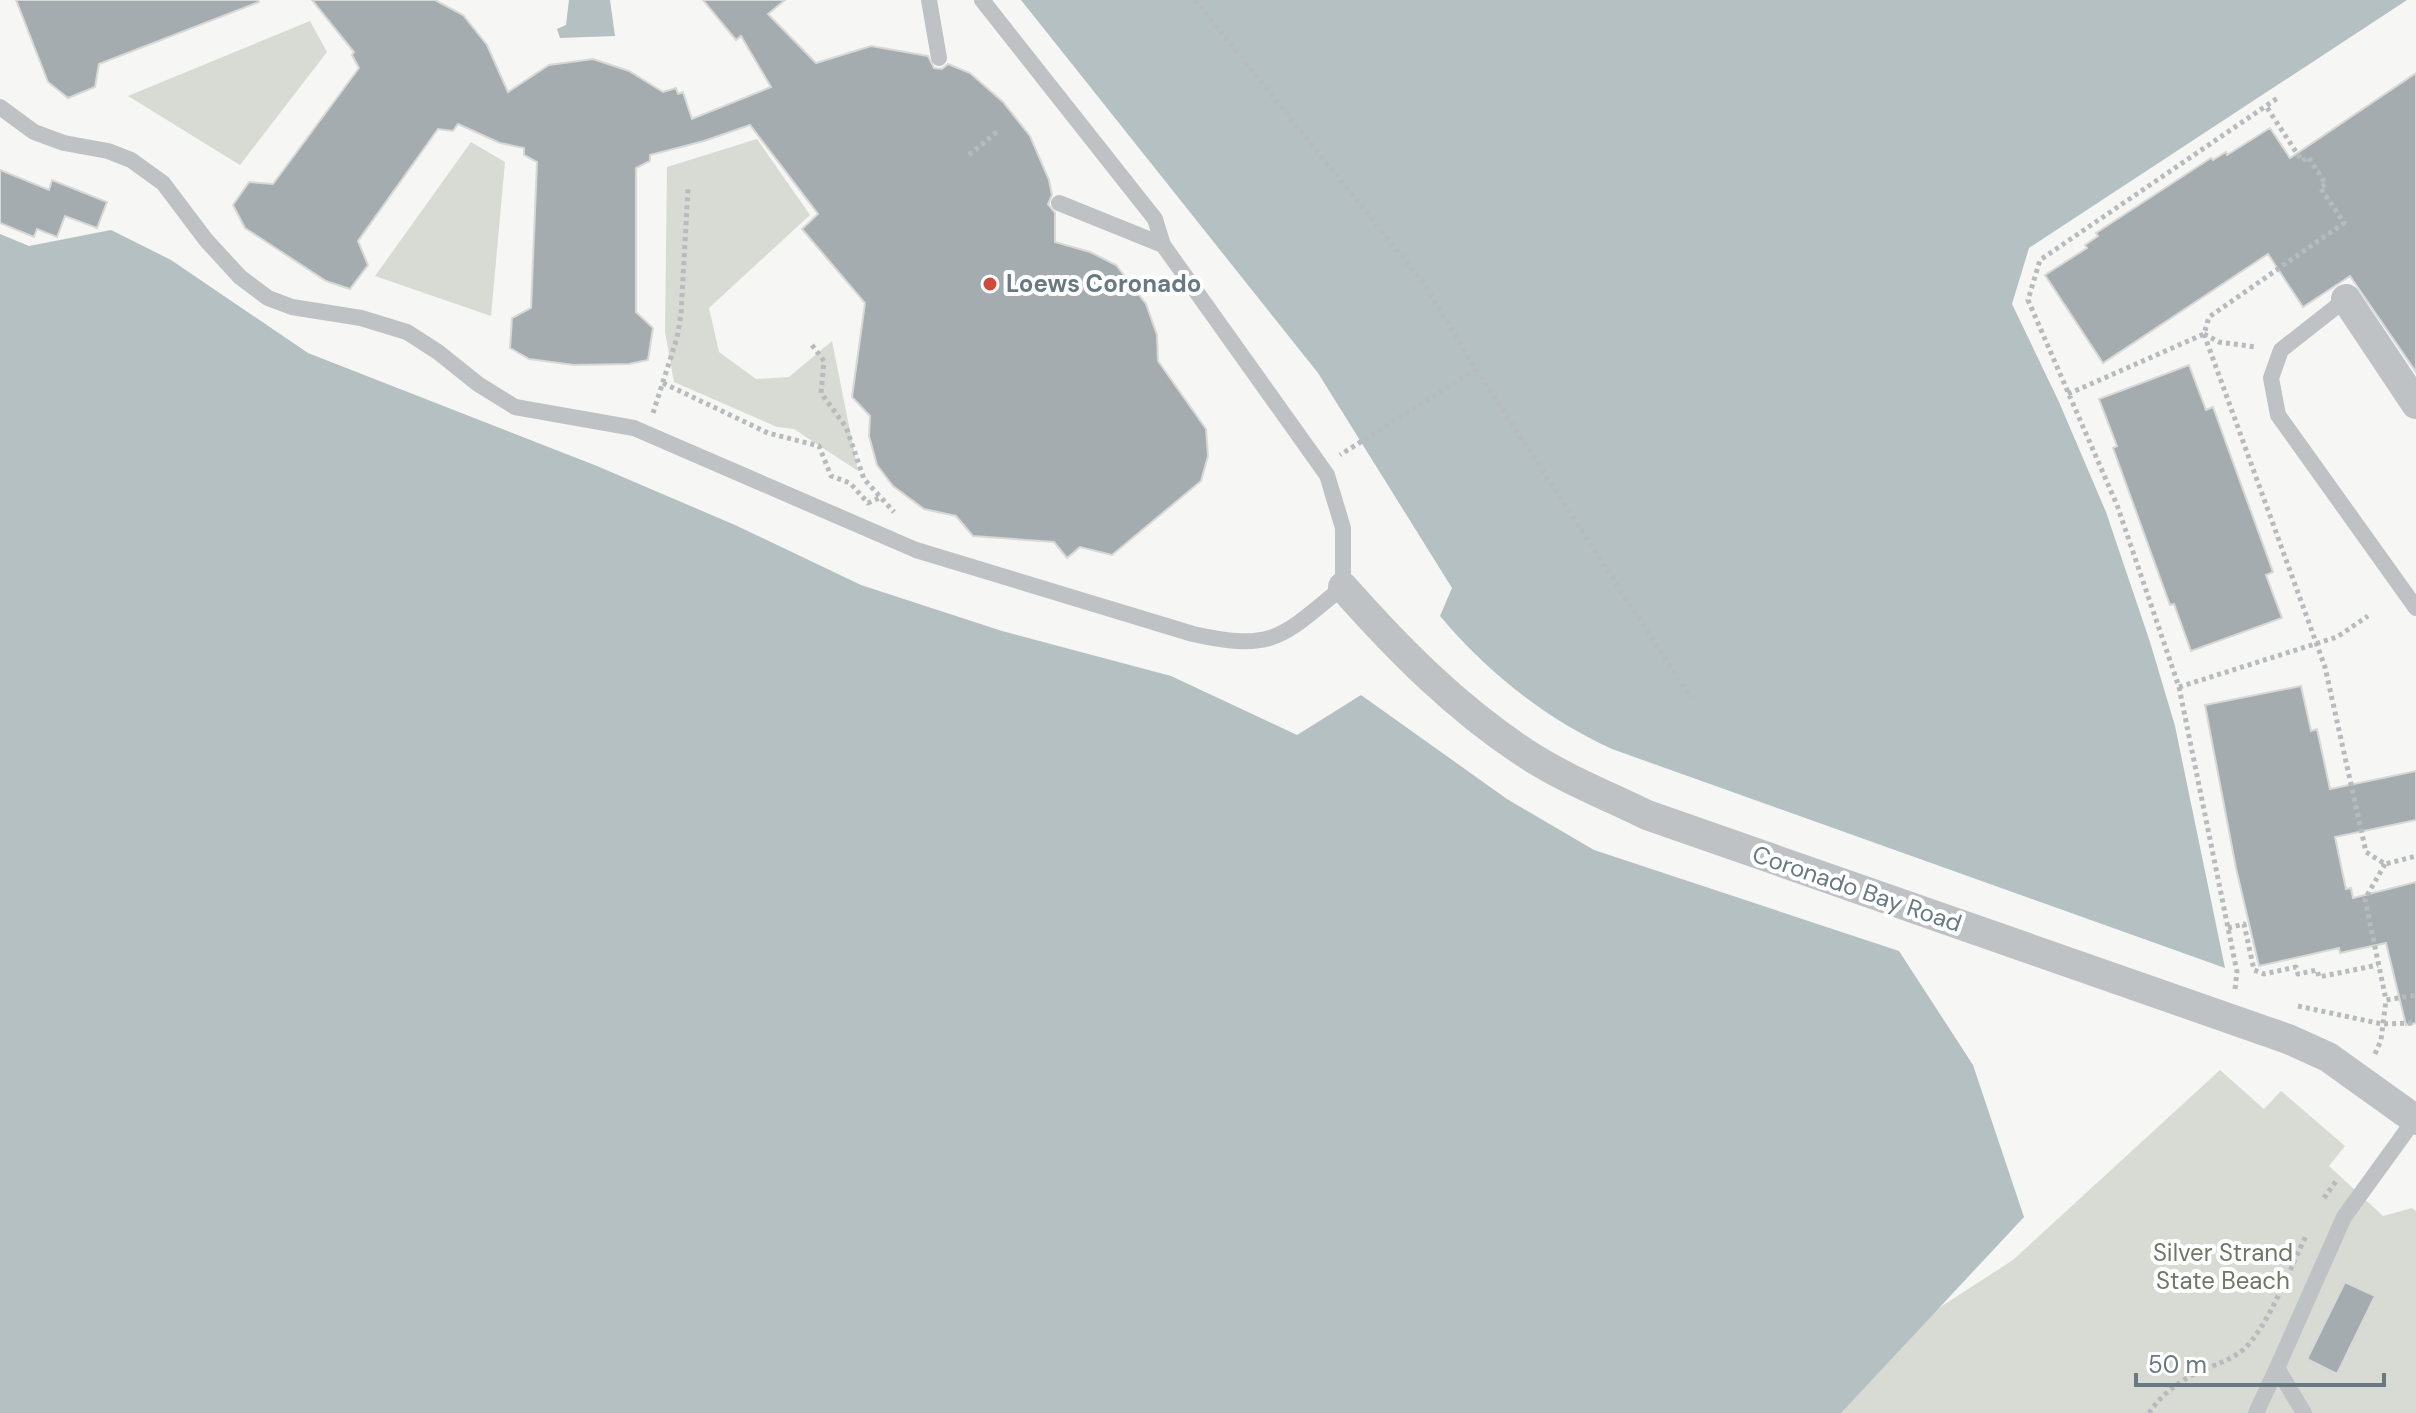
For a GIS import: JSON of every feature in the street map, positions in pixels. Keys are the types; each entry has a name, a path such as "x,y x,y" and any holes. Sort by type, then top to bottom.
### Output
{"street":[{"path":"2346,299 2416,404"},
{"name":"Coronado Bay Road","path":"1343,587 1402,653 1470,714 1528,755 1590,788 1661,820 2288,1039 2328,1057 2416,1120"}],"lane":[{"path":"929,0 939,58"},
{"path":"0,107 34,132 131,160 163,183 206,240 240,277 268,298 292,307 361,318 407,332 515,407 634,428 916,550 1206,637 1233,643 1259,642 1287,632 1343,587 1343,528 1327,475 1163,245 1155,219 982,0"},
{"path":"1059,203 1163,245"},
{"path":"2346,299 2281,350 2271,378 2278,415 2416,608"},
{"path":"2256,1413 2344,1217 2416,1120"},
{"path":"2277,1368 2304,1413"}],"path":[{"path":"1195,0 1422,281 1691,698"},
{"path":"2237,972 2179,687 2117,505 2028,300 2040,260 2279,97"},
{"path":"2266,106 2302,161 2308,157 2326,184 2320,187 2344,223 2209,317 2204,334 2325,667 2366,852 2385,864"},
{"path":"969,155 999,130"},
{"path":"645,433 677,338 688,189"},
{"path":"2204,334 2219,342 2281,350"},
{"path":"2068,394 2204,334"},
{"path":"812,345 824,361 821,393 846,427 864,479 879,498 904,519"},
{"path":"1340,455 1476,369"},
{"path":"663,383 768,433 819,446 831,476 850,483 868,503 879,498"},
{"path":"2179,687 2337,637 2368,616"},
{"path":"2373,1058 2381,1040 2386,1000 2365,899 2385,864 2416,856"},
{"path":"2228,928 2244,924 2254,970 2264,974 2296,967 2298,974 2317,970 2319,977 2378,965"},
{"path":"2236,989 2250,993"},
{"path":"2386,1000 2416,995"},
{"path":"2293,1005 2382,1024 2416,1023"},
{"path":"2321,1204 2346,1170"},
{"path":"2149,1413 2174,1386 2224,1362 2245,1348 2262,1323 2308,1231"}],"green space":[{"path":"310,21 327,52 240,165 128,96"},
{"path":"757,139 810,215 709,308 719,352 756,379 789,377 832,341 858,471 794,429 777,427 674,382 665,332 667,167"},
{"path":"471,142 505,162 491,316 375,276"},
{"name":"Silver Strand State Beach","path":"2220,1070 2264,1109 2281,1091 2345,1146 2329,1166 2383,1216 2412,1208 2416,1211 2416,1413 1795,1413 1823,1383 2013,1260"}],"shaded area":[{"path":"569,0 610,0 615,36 560,38 557,29 566,25"},
{"path":"1021,0 2407,0 2029,248 2012,304 2059,402 2106,512 2150,642 2175,726 2225,968 1612,749 1564,723 1519,692 1458,637 1440,616 1452,588 1318,373"},
{"path":"111,230 171,260 308,353 597,466 735,525 861,585 1002,631 1171,676 1297,735 1361,695 1507,799 1594,850 1899,951 1973,1065 2024,1217 1841,1413 0,1413 0,234 29,246"}],"building":[{"path":"16,0 259,2 99,64 95,87 68,98 48,82"},
{"name":"Loews Coronado","path":"312,0 435,0 463,15 487,45 508,92 549,65 593,59 629,71 663,92 676,88 678,94 683,92 692,119 771,87 741,36 736,40 703,0 785,0 768,14 816,63 871,46 928,56 934,68 942,69 948,64 970,73 1003,102 1030,136 1049,180 1052,195 1048,204 1055,213 1055,242 1090,252 1116,265 1146,304 1157,335 1158,361 1206,429 1208,456 1201,481 1112,555 1080,547 1067,558 1054,542 973,536 956,516 924,509 893,486 877,465 869,436 870,416 852,397 865,303 802,229 818,214 750,125 650,155 650,161 636,168 636,312 653,328 648,360 629,364 574,365 529,359 510,348 512,318 531,308 537,162 524,155 524,148 500,143 458,124 453,131 438,129 358,241 368,265 350,289 326,281 245,228 233,205 249,182 273,184 359,68 352,55 354,52"},
{"path":"2416,73 2416,372 2350,276 2303,307 2268,254 2103,363 2045,275 2087,248 2085,245 2098,236 2096,233 2211,158 2213,160 2226,152 2227,155 2270,128 2290,158"},
{"path":"0,170 49,190 52,180 107,202 97,228 65,216 57,237 37,229 34,237 0,223"},
{"path":"2189,365 2206,410 2213,407 2273,572 2266,575 2282,618 2191,651 2174,604 2170,605 2113,448 2117,446 2099,399"},
{"path":"2301,686 2311,731 2317,729 2330,789 2416,771 2416,820 2335,837 2346,889 2351,888 2353,898 2416,882 2416,1023 2406,1025 2386,943 2340,953 2339,948 2259,966 2236,868 2205,705"},
{"path":"2345,1282 2375,1296 2337,1374 2307,1359"}],"place":[{"name":"Loews Coronado","path":"990,284"}]}
